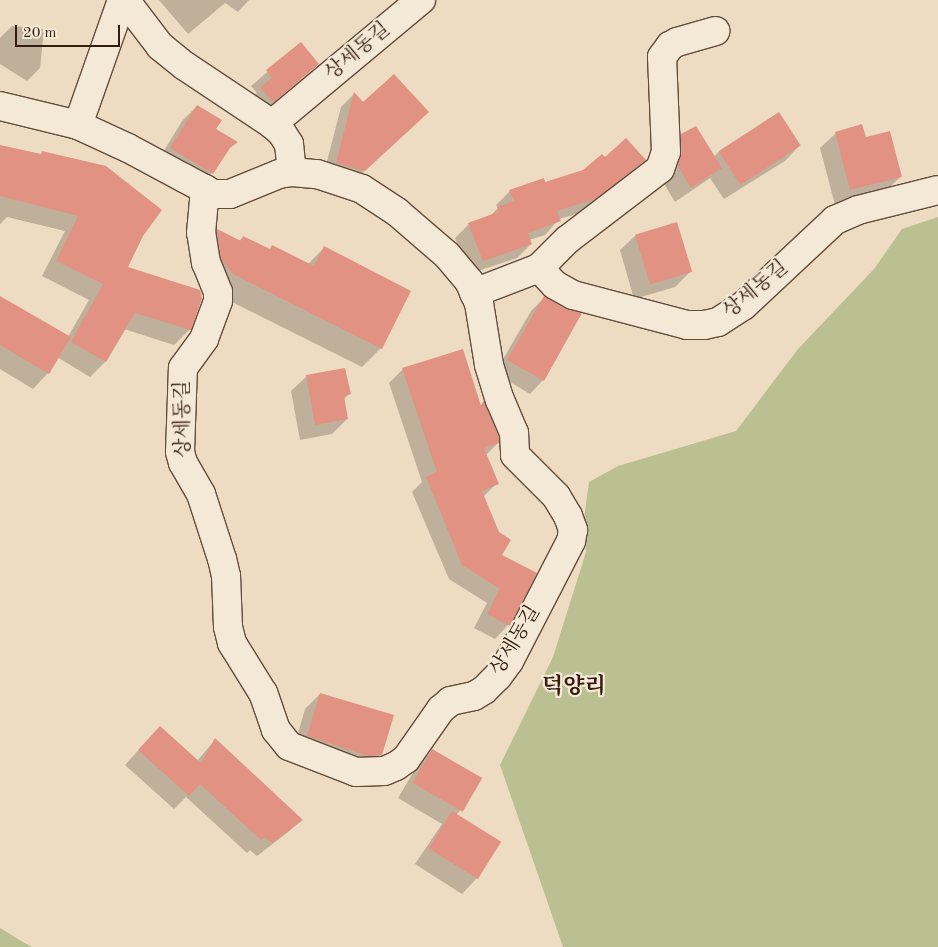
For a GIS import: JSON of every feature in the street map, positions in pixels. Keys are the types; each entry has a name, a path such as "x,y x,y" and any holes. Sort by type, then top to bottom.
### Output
{"lane":[{"path":"124,0 160,46 185,66 272,124 289,144 292,172"},
{"path":"78,125 124,0"},
{"name":"상세동길","path":"272,124 421,0"},
{"path":"474,293 539,268 567,240 660,168 666,152 662,57 670,46 677,42 715,31"},
{"name":"상세동길","path":"0,106 78,125 128,148 204,189 212,194 230,194 280,174 292,172 318,174 362,188 397,212 447,255 469,282 479,303 489,365 500,400 514,433 515,455 556,496 568,516 573,530 571,541 509,661 498,676 479,693 451,701 441,709 413,750 396,766 384,771 356,772 289,746 276,730 263,693 232,643 228,627 226,576 222,559 201,494 183,464 180,452 183,368 204,339 218,301 218,292 206,263 201,233 204,189"},
{"name":"상세동길","path":"539,268 555,285 574,295 687,325 704,325 718,322 743,306 840,218 858,210 938,190"}],"green space":[{"path":"938,217 938,947 563,947 500,765 553,657 586,552 584,519 589,482 618,466 736,431 798,349 874,269 902,229"},
{"path":"0,928 23,942 32,947 0,947"}],"building":[{"path":"301,42 319,64 273,103 260,87 272,78 266,70"},
{"path":"394,74 429,112 365,171 336,163 354,92 363,102"},
{"path":"197,105 222,120 216,129 238,142 230,148 213,174 170,148"},
{"path":"779,112 801,146 740,185 719,151"},
{"path":"862,124 866,137 890,131 902,177 850,190 835,132"},
{"path":"696,126 722,168 691,188 678,166 682,152 681,134"},
{"path":"626,138 646,160 595,199 557,211 561,221 528,233 532,244 483,261 468,223 498,212 497,207 514,201 509,190 544,178 545,182 583,170 602,154 605,157"},
{"path":"0,145 41,154 42,151 106,166 162,210 143,236 128,267 200,290 202,298 191,330 135,313 106,362 71,342 103,284 56,261 78,216 0,196"},
{"path":"677,222 692,272 650,285 635,235"},
{"path":"217,229 241,241 243,236 270,249 272,245 314,266 324,246 411,291 382,349 233,274 221,259"},
{"path":"0,296 71,337 49,374 0,345"},
{"path":"544,296 566,309 582,313 544,381 507,360"},
{"path":"463,349 481,406 484,400 499,437 499,443 484,448 499,484 482,491 499,532 511,540 502,555 537,573 510,626 487,614 500,589 462,565 426,477 437,472 402,368"},
{"path":"345,368 351,394 344,396 348,419 315,425 306,375"},
{"path":"320,693 394,715 382,755 368,756 307,736"},
{"path":"160,726 201,763 215,738 303,820 272,843 265,837 261,840 200,784 189,796 138,750"},
{"path":"432,749 482,778 463,812 412,783"},
{"path":"452,811 501,842 478,879 429,848"}],"district":[{"name":"덕양리","path":"574,688"}]}
